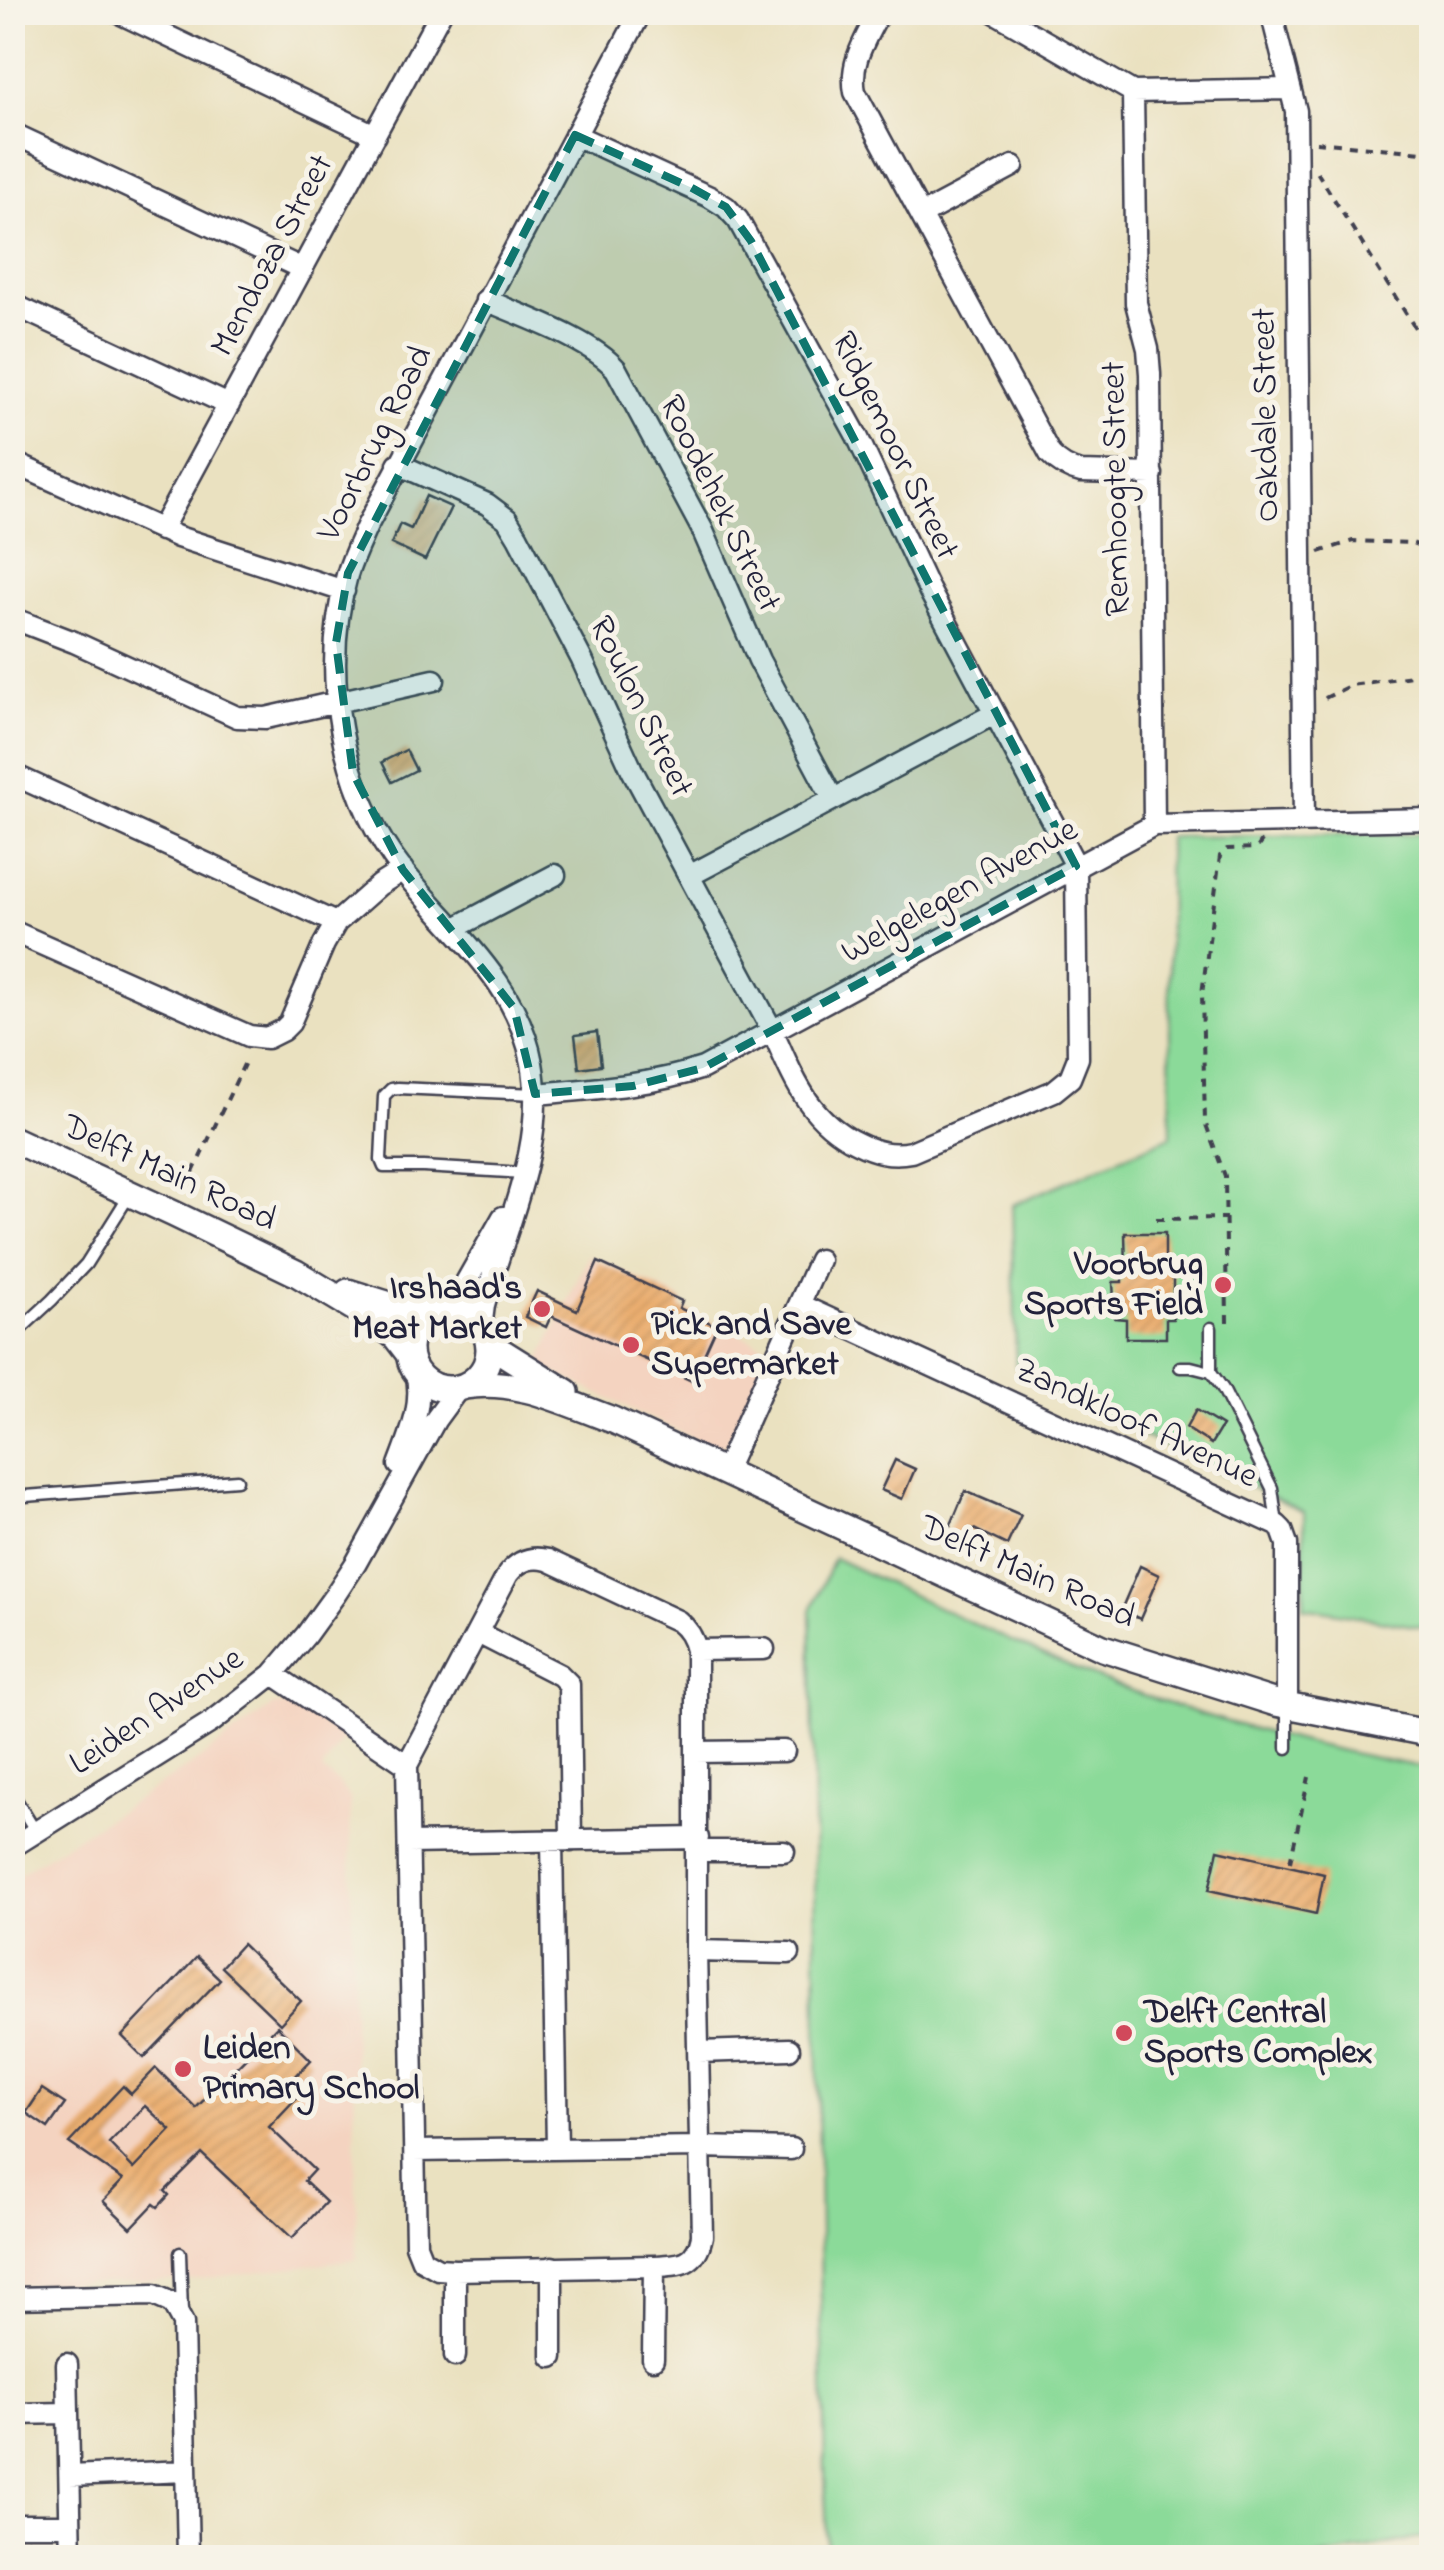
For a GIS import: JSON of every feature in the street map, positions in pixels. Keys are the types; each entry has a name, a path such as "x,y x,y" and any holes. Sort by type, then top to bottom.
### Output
{"street":[{"path":"118,12 375,135"},
{"name":"Mendoza Street","path":"161,530 441,12"},
{"name":"Voorbrug Road","path":"487,1338 482,1320 484,1305 533,1132 532,1060 514,1008 490,971 403,870 374,824 344,738 336,644 348,573 367,526 641,12"},
{"path":"879,12 854,62 856,92 1050,454 1062,466 1081,472 1152,474"},
{"path":"994,12 1133,92 1290,88"},
{"name":"Oakdale Street","path":"1271,12 1296,111 1304,821"},
{"name":"Remhoogte Street","path":"1133,92 1136,302 1150,362 1154,825"},
{"path":"12,133 303,269"},
{"name":"Ridgemoor Street","path":"575,135 710,197 738,220 857,436 928,590 1076,866"},
{"path":"920,215 1012,166"},
{"name":"Roodehek Street","path":"486,300 583,344 616,370 702,529 758,660 832,799"},
{"path":"12,304 230,405"},
{"path":"12,462 161,530 344,590"},
{"name":"Roulon Street","path":"398,464 486,504 507,519 573,642 632,770 788,1066 814,1112 838,1134 886,1154 910,1152 1054,1091 1070,1078 1078,1058 1076,866"},
{"path":"12,618 74,642 237,717 266,718 434,680"},
{"path":"689,876 994,714"},
{"path":"12,774 336,923"},
{"name":"Welgelegen Avenue","path":"535,1094 633,1086 703,1068 1154,825 1432,818"},
{"path":"12,930 259,1038 276,1035 290,1023 336,923 403,870"},
{"path":"455,928 554,875"},
{"name":"Delft Main Road","path":"12,1139 296,1274 376,1321 396,1338 412,1363"},
{"name":"Voorbrug Road","path":"436,1311 465,1284 522,1181"},
{"path":"724,1473 819,1260"},
{"name":"Delft Main Road","path":"296,1274 385,1304 436,1311"},
{"name":"Zandkloof Avenue","path":"800,1305 1282,1530 1287,1544 1287,1706"},
{"path":"456,1308 468,1313 478,1320 487,1338 486,1365 474,1381 461,1387 434,1386 412,1363 409,1345 415,1326 436,1311 456,1308"},
{"name":"Delft Main Road","path":"487,1338 613,1420"},
{"name":"Leiden Avenue","path":"384,1510 416,1414 419,1392 412,1363"},
{"name":"Delft Main Road","path":"461,1387 504,1384 613,1420 1103,1648 1287,1706 1432,1734"},
{"name":"Leiden Avenue","path":"12,1847 213,1720 272,1674 335,1596 443,1408 461,1387"},
{"path":"548,1560 678,1620 693,1638 696,1650 696,1951 702,2236 699,2249 684,2263 654,2266 455,2270 430,2265 418,2254 416,2245 407,1765 508,1574 521,1562 548,1560"},
{"path":"478,1633 560,1674 569,1684 556,2149"},
{"path":"696,1650 764,1649"},
{"path":"272,1674 407,1765"},
{"path":"696,1752 784,1751"},
{"path":"408,1843 562,1841 784,1850"},
{"path":"696,1951 789,1953"},
{"path":"698,2052 789,2049"},
{"path":"415,2151 791,2149"},
{"path":"653,2359 654,2266"},
{"path":"552,2268 552,2357"},
{"path":"455,2270 455,2356"},
{"path":"12,2298 154,2295 172,2303 182,2323 188,2558"},
{"path":"67,2364 71,2558"},
{"path":"12,2414 68,2412"},
{"path":"70,2476 186,2471"},
{"path":"12,2525 70,2524"}],"lane":[{"path":"522,1181 423,1167 384,1167 384,1096 398,1088 535,1094"},
{"path":"12,1337 86,1264 130,1194"},
{"path":"1211,1331 1212,1372 1272,1488 1277,1526"},
{"path":"1180,1367 1212,1372"},
{"path":"12,1497 237,1480"},
{"path":"1287,1706 1287,1748"},
{"path":"12,1793 36,1832"},
{"path":"180,2253 182,2323"}],"path":[{"path":"1296,140 1432,153"},
{"path":"1296,140 1432,355"},
{"path":"1301,557 1353,541 1412,544 1432,551"},
{"path":"1303,709 1351,685 1432,673"},
{"path":"1211,1331 1227,1334 1225,1176 1204,1122 1202,994 1220,856 1226,849 1260,847 1262,822"},
{"path":"186,1187 251,1049"},
{"path":"1210,1218 1210,1226"},
{"path":"1156,1219 1226,1218"},
{"path":"1290,1862 1309,1777"}],"highlighted area":[{"path":"575,135 726,207 751,241 1076,866 703,1068 633,1086 535,1094 514,1008 403,870 353,773 336,643 348,573"}],"shaded area":[{"path":"589,1255 683,1300 681,1308 774,1350 726,1444 711,1447 538,1365"},
{"name":"Leiden Primary School","path":"293,1704 343,1738 322,1770 350,1798 357,2259 193,2280 13,2285 13,1878 193,1764 272,1706"}],"green space":[{"name":"Voorbrug Sports Field","path":"1431,834 1431,1629 1304,1607 1304,1512 1035,1385 1032,1374 1016,1366 1012,1205 1171,1136 1168,837"},
{"name":"Delft Central Sports Complex","path":"834,1558 1114,1685 1294,1740 1431,1769 1431,2536 1314,2558 827,2557 811,1610"}],"building":[{"path":"426,496 451,507 425,560 391,544 400,524 411,529"},
{"path":"406,750 416,770 392,782 382,762"},
{"path":"597,1032 601,1065 579,1068 575,1035"},
{"path":"1125,1233 1165,1233 1165,1269 1173,1269 1173,1319 1166,1319 1166,1338 1126,1338 1126,1319 1115,1318 1113,1282 1122,1282 1122,1269 1126,1269"},
{"path":"598,1262 682,1301 679,1308 717,1326 692,1381 551,1316 546,1327 525,1317 537,1291 577,1310"},
{"path":"1196,1410 1222,1426 1211,1444 1186,1428"},
{"path":"895,1460 915,1469 902,1499 881,1490"},
{"path":"965,1491 1021,1515 1007,1545 974,1529 969,1541 948,1532"},
{"path":"1140,1566 1159,1575 1140,1619 1121,1610"},
{"path":"1218,1850 1324,1874 1316,1914 1209,1890"},
{"path":"242,1944 301,2001 280,2024 221,1967"},
{"path":"197,1957 220,1979 144,2058 122,2036"},
{"path":"277,2026 311,2060 290,2082 301,2093 269,2127 314,2170 304,2181 326,2202 292,2238 202,2154 165,2191 169,2195 158,2207 154,2204 131,2228 103,2201 123,2180 69,2143 123,2086 131,2094 156,2068 196,2108","holes":["145,2106 171,2130 134,2169 109,2143"]},
{"path":"42,2089 65,2104 48,2128 26,2113"}],"place":[{"name":"Voorbrug Sports Field","path":"1223,1285"},
{"name":"Irshaad's Meat Market","path":"542,1309"},
{"name":"Pick and Save Supermarket","path":"631,1345"},
{"name":"Delft Central Sports Complex","path":"1124,2033"},
{"name":"Leiden Primary School","path":"183,2069"}]}
